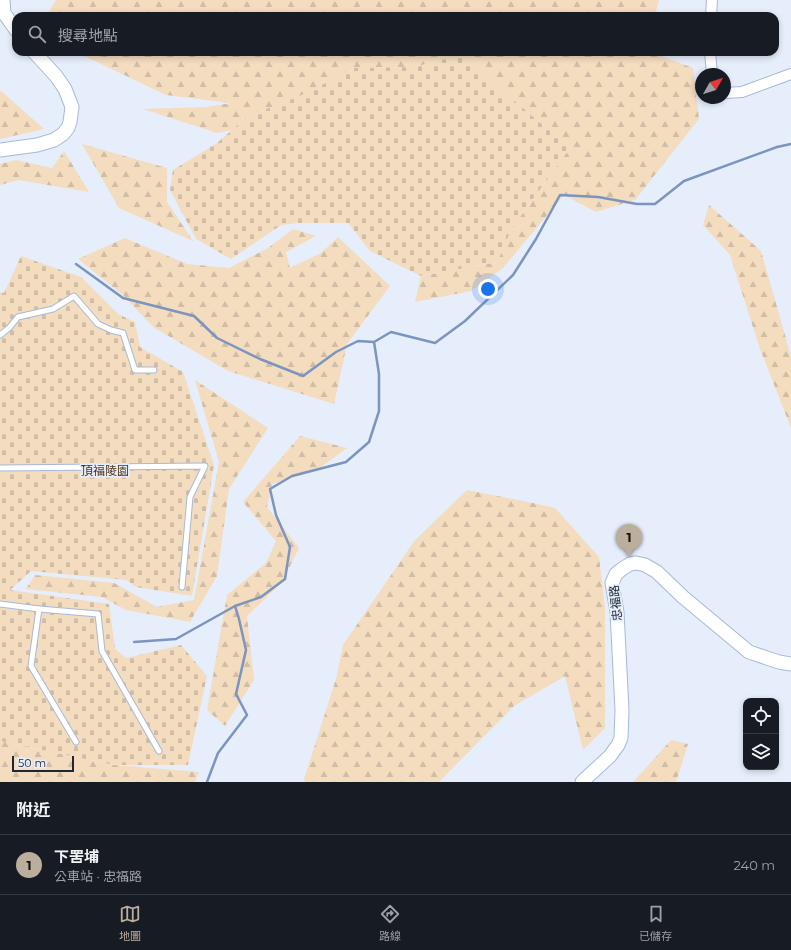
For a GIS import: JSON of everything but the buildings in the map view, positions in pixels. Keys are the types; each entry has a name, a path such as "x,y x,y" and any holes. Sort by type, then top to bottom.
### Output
{"street":[{"path":"3,0 4,13 12,24"},
{"path":"711,12 712,0"},
{"path":"0,150 37,145 54,140 63,134 68,128 72,107 65,89 56,76 38,56"},
{"path":"710,56 711,68"},
{"path":"731,93 742,92 791,74"},
{"name":"忠福路","path":"582,782 610,756 621,738 622,710 617,612 612,583 616,574 630,564 636,563 645,565 657,572 683,597 749,652 779,662 791,664"}],"lane":[{"path":"0,335 9,328 18,317 53,309 74,296 98,324 111,330 123,333 135,370 154,370"},
{"path":"0,468 205,466 190,497 182,587"},
{"path":"0,604 98,614 102,651 159,751"},
{"path":"39,609 31,666 76,742"}],"green space":[{"path":"56,0 659,0 656,12 49,12"},
{"path":"84,56 456,56 415,67 355,68 300,96 248,116 232,130 217,133 143,109 206,107 231,103 166,95"},
{"path":"461,56 662,56 693,68 695,104 697,104 699,119 635,200 596,212 564,195 503,268 471,291 415,302 421,276 497,262 512,228 570,148"},
{"path":"461,56 570,148 512,228 497,262 421,276 370,251 348,223 298,223 281,225 231,259 196,239 170,190 173,170 217,143 248,116 300,96 355,68 415,67"},
{"path":"0,90 44,129 0,139"},
{"path":"82,144 167,168 167,202 193,241 119,208"},
{"path":"64,151 89,192 19,180 0,185 0,164 16,160 52,168"},
{"path":"709,205 761,251 791,356 791,428 760,349 730,255 703,225"},
{"path":"293,229 316,236 286,252 290,268 321,253 338,237 390,286 347,344 334,404 228,371 153,327 123,295 78,259 125,238 187,264 229,268 268,248"},
{"name":"頂福陵園","path":"21,256 81,277 118,314 135,322 140,347 183,372 214,465 192,596 136,587 126,580 31,571 10,590 109,604 115,649 126,658 181,645 207,676 188,765 114,765 0,741 0,292 4,293"},
{"path":"195,380 268,428 229,489 217,576 190,622 126,610 102,597 26,589 35,575 114,583 157,607 194,600 219,462"},
{"path":"300,436 347,448 317,470 272,484 267,507 299,548 282,582 247,616 254,680 225,726 207,710 227,595 266,563 276,541 243,502"},
{"path":"467,490 555,508 599,557 605,608 605,728 583,750 565,676 514,706 439,782 305,782 304,779 336,679 343,645 415,540"},
{"path":"671,740 688,744 676,782 633,782"},
{"path":"0,741 114,765 199,772 195,782 0,782"}],"waterway":[{"path":"207,782 218,753 247,715 236,694 246,650 235,606 261,597 285,579 290,547 276,515 270,489 292,476 346,462 369,442 379,411 379,374 374,342 391,332 435,343 465,321 513,275 536,239 560,195 598,197 637,204 655,204 684,181 777,147 791,144"},
{"path":"76,264 123,298 194,316 217,338 260,359 303,376 336,352 358,341 374,342"},
{"path":"134,642 176,639 235,606"}],"place":[{"name":"下罟埔","path":"629,557"}]}
